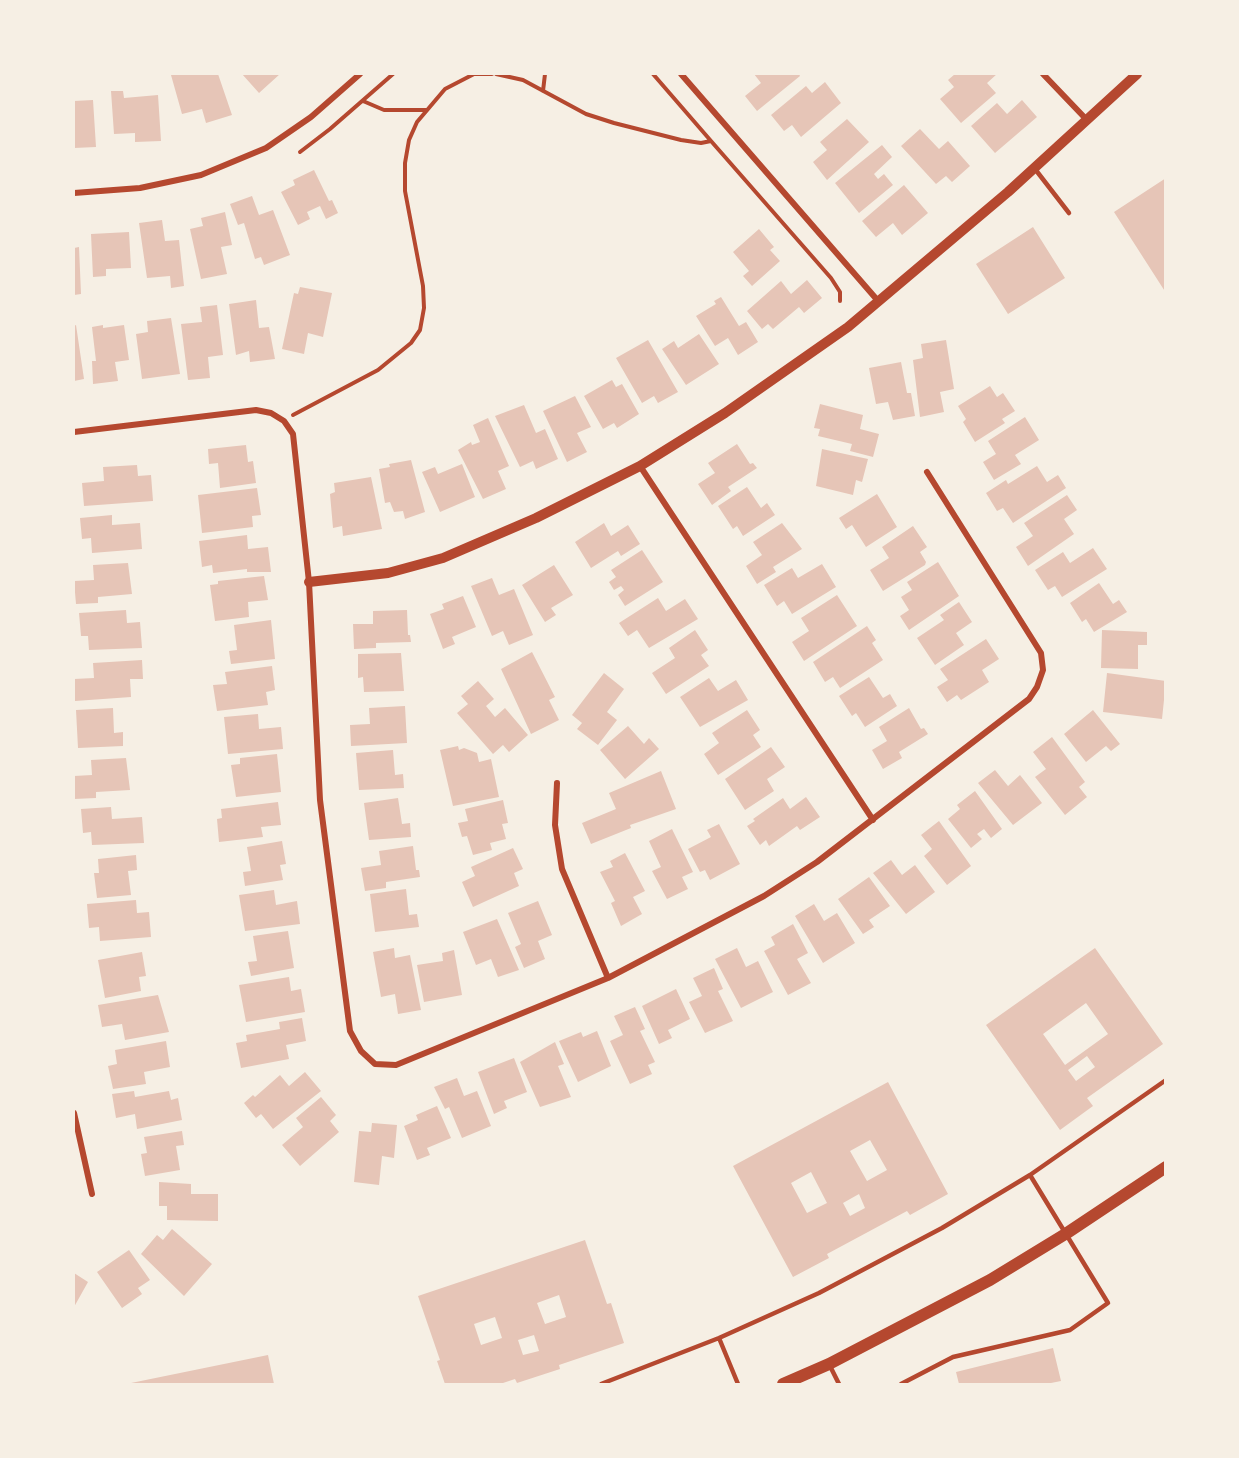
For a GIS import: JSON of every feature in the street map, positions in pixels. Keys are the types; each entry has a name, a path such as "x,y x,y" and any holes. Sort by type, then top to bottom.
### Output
{"main road":[{"path":"783,1384 829,1364 990,1280 1067,1233 1166,1167"}],"street":[{"path":"74,193 140,188 201,175 223,166 266,148 311,117 360,74"},
{"path":"681,74 879,302"},
{"path":"1044,74 1086,119"},
{"path":"309,582 388,573 443,558 536,518 640,466 801,362 879,302 1008,192 1137,74"},
{"path":"74,432 256,410 271,413 284,421 294,434 309,582 320,800 350,1030 361,1051 375,1064 396,1065 414,1060 609,978 764,896 817,862 1029,699 1037,687 1043,670 1041,653 927,472"},
{"path":"640,466 873,820"},
{"path":"557,783 555,825 562,869 609,978"},
{"path":"74,1113 92,1194"}],"lane":[{"path":"1033,167 1069,213"},
{"path":"601,1384 719,1338 860,1271 942,1228 1030,1175 1166,1080"},
{"path":"901,1384 953,1357 1070,1330 1108,1303 1030,1175"},
{"path":"719,1338 738,1384"},
{"path":"829,1364 838,1384"}],"path":[{"path":"300,152 393,74"},
{"path":"284,421 340,388 378,370 411,343 420,330 424,308 423,286 405,191 405,163 409,140 426,110 445,89 474,74 492,74"},
{"path":"496,74 523,80 586,114 614,123 681,140 701,143 711,141"},
{"path":"523,80 526,74"},
{"path":"543,91 545,74"},
{"path":"653,74 819,264 840,292 840,301"},
{"path":"363,101 384,110 426,110"}],"building":[{"path":"218,74 232,115 206,123 202,109 182,114 171,75"},
{"path":"242,74 280,74 259,93"},
{"path":"754,74 799,74 800,76 757,111 745,96 761,83"},
{"path":"955,74 997,74 987,83 996,93 961,123 940,99 954,87 948,80"},
{"path":"825,82 841,103 801,137 792,125 784,131 771,115 806,86 812,93"},
{"path":"111,91 123,91 124,98 158,95 161,141 135,142 135,133 114,134"},
{"path":"93,100 96,147 74,148 74,101"},
{"path":"1022,100 1037,117 995,153 971,126 997,103 1007,114"},
{"path":"847,119 869,142 827,180 813,162 827,150 820,142"},
{"path":"920,129 939,149 948,141 970,166 952,182 946,176 936,184 901,146"},
{"path":"882,145 892,157 874,174 878,179 884,174 893,185 859,213 835,183"},
{"path":"314,170 329,201 332,200 338,213 326,219 320,206 307,212 310,219 298,225 281,192 295,185 293,180"},
{"path":"1166,178 1166,293 1114,212"},
{"path":"904,185 928,213 902,235 893,223 876,237 862,221"},
{"path":"252,196 259,215 273,210 290,255 264,265 261,257 255,259 244,223 238,225 230,204"},
{"path":"225,212 232,245 221,247 227,274 201,279 190,229 203,226 201,218"},
{"path":"162,220 165,241 179,240 184,286 171,288 170,276 147,278 139,223"},
{"path":"1033,227 1065,278 1008,314 976,264"},
{"path":"759,229 774,247 770,250 780,261 752,286 743,276 749,271 733,252"},
{"path":"129,232 131,268 106,269 106,276 93,277 91,234"},
{"path":"79,247 81,294 74,295 74,248"},
{"path":"807,280 822,298 804,313 799,307 773,329 768,324 762,329 747,311 781,281 791,294"},
{"path":"300,287 332,293 323,337 308,333 304,354 282,349 294,293 298,294"},
{"path":"721,297 739,326 746,322 758,342 738,355 728,338 715,346 696,316 716,304 714,301"},
{"path":"256,300 259,328 269,327 275,359 250,362 249,351 236,355 229,304"},
{"path":"217,305 223,355 208,357 210,378 188,380 181,324 202,322 200,307"},
{"path":"171,318 180,374 142,379 136,334 148,332 147,321"},
{"path":"76,325 84,379 74,381 74,326"},
{"path":"103,325 103,328 124,325 129,360 115,362 118,381 93,384 92,361 96,361 92,327"},
{"path":"699,334 719,364 686,385 662,349 674,341 678,348"},
{"path":"648,340 678,392 658,403 654,396 642,403 616,358"},
{"path":"946,340 954,389 940,392 944,412 920,417 913,360 923,358 921,344"},
{"path":"901,362 907,393 911,393 915,416 893,420 888,402 876,404 869,368"},
{"path":"612,380 616,387 622,384 639,414 617,428 614,423 603,429 584,396"},
{"path":"990,386 997,397 1003,393 1015,411 1002,419 1005,423 975,442 963,422 966,419 958,406"},
{"path":"575,396 591,427 577,433 587,452 567,462 543,411"},
{"path":"820,404 863,415 860,429 879,434 873,457 850,451 852,444 818,436 820,429 814,428"},
{"path":"524,405 536,433 545,429 558,459 536,469 533,461 520,467 495,416"},
{"path":"1025,417 1039,440 1015,455 1021,464 994,480 983,462 996,454 988,441"},
{"path":"488,418 509,466 498,471 506,489 483,499 458,450 471,442 472,445 480,442 473,425"},
{"path":"737,444 750,464 753,463 757,468 728,487 731,491 712,505 698,484 715,473 708,463"},
{"path":"246,445 248,462 253,461 256,483 220,488 218,463 209,464 208,449"},
{"path":"822,449 868,459 862,482 856,480 853,495 816,486"},
{"path":"411,460 425,512 405,519 403,511 394,512 390,502 385,503 379,469 390,467 389,464"},
{"path":"462,464 475,497 440,512 422,472 435,467 438,474"},
{"path":"137,465 138,476 151,475 153,501 84,506 82,483 104,481 103,467"},
{"path":"1037,466 1047,482 1058,475 1066,488 1013,523 1003,508 997,511 986,493 1006,480 1008,484"},
{"path":"371,477 382,529 343,536 342,526 333,528 330,494 335,492 334,483"},
{"path":"747,487 761,508 767,503 775,515 743,536 737,526 733,529 718,506"},
{"path":"257,488 261,515 252,516 253,527 202,533 198,495"},
{"path":"877,494 897,527 866,547 852,525 846,529 839,518"},
{"path":"1067,495 1077,510 1064,519 1074,534 1028,566 1016,547 1033,536 1024,523"},
{"path":"112,515 112,525 140,523 142,549 92,553 91,538 82,539 80,518"},
{"path":"604,523 611,536 628,525 640,544 621,556 618,551 591,568 575,542"},
{"path":"782,523 802,549 773,567 776,572 757,584 746,566 762,555 753,542"},
{"path":"913,526 927,547 920,552 926,562 925,565 883,591 870,570 889,558 882,547"},
{"path":"247,535 248,549 268,547 271,572 247,572 247,569 213,573 212,565 202,567 199,541"},
{"path":"1093,548 1107,569 1062,597 1055,586 1048,590 1035,570 1063,552 1070,563"},
{"path":"642,550 663,582 625,606 618,595 624,590 621,586 614,590 609,582 616,577 611,570"},
{"path":"938,562 959,596 909,630 900,616 909,610 901,597 912,590 907,582"},
{"path":"128,563 132,594 98,597 98,603 76,604 74,581 94,580 93,565"},
{"path":"822,564 836,587 792,614 784,601 777,606 764,585 792,568 798,578"},
{"path":"554,565 573,595 551,608 556,615 545,622 522,585"},
{"path":"264,576 268,600 248,602 249,617 215,621 210,585 218,584 218,581"},
{"path":"492,578 499,595 514,589 533,635 509,645 503,631 492,636 471,586"},
{"path":"1099,583 1113,604 1119,600 1127,612 1094,632 1086,619 1082,622 1070,603"},
{"path":"837,595 857,626 804,661 792,642 809,631 801,618"},
{"path":"463,596 476,627 452,637 455,644 443,649 430,614 444,609 442,604"},
{"path":"658,598 666,611 685,599 698,619 649,648 637,630 628,636 619,623"},
{"path":"959,602 972,622 956,633 964,645 935,665 917,638 944,620 940,615"},
{"path":"126,610 127,623 140,622 142,648 89,650 88,636 81,636 79,613"},
{"path":"407,610 408,635 410,635 411,642 376,643 376,648 354,649 353,624 373,624 373,611"},
{"path":"271,620 275,659 231,664 229,651 237,650 234,625"},
{"path":"867,626 876,640 872,643 883,660 840,688 833,677 825,682 813,662"},
{"path":"695,630 708,650 701,655 709,666 666,694 652,673 675,658 669,648"},
{"path":"1102,630 1147,632 1147,645 1138,645 1138,669 1101,668"},
{"path":"986,639 999,659 982,670 989,682 961,700 957,695 947,702 937,687 948,680 940,669"},
{"path":"532,652 555,697 549,700 559,720 531,734 501,669"},
{"path":"401,653 404,691 364,692 363,677 358,678 358,654"},
{"path":"142,660 143,679 130,679 131,697 75,701 74,679 94,678 93,663"},
{"path":"272,666 275,690 266,692 268,705 217,711 213,685 227,684 225,672"},
{"path":"604,673 624,689 607,712 617,720 598,745 577,729 582,723 572,715"},
{"path":"1107,673 1166,681 1162,719 1103,712"},
{"path":"869,677 883,698 890,694 897,706 865,727 856,713 852,716 839,696"},
{"path":"709,678 718,691 736,680 748,700 700,727 680,697"},
{"path":"478,681 494,699 486,706 495,717 505,708 528,735 509,752 503,745 493,754 457,713 468,704 461,696"},
{"path":"405,706 407,743 351,746 350,725 370,724 369,708"},
{"path":"113,708 114,733 123,732 123,746 78,748 76,710"},
{"path":"909,708 921,729 924,728 928,734 899,752 902,758 883,769 872,750 887,741 879,727"},
{"path":"747,710 760,730 753,735 761,747 718,775 704,754 719,743 712,733"},
{"path":"1093,710 1120,744 1111,751 1106,746 1086,762 1064,734"},
{"path":"258,714 259,729 281,727 283,749 228,754 224,717"},
{"path":"628,726 644,744 649,738 659,749 625,779 600,750"},
{"path":"1052,737 1085,782 1079,787 1087,797 1065,815 1035,777 1046,769 1033,752"},
{"path":"458,746 459,750 464,748 477,753 479,762 491,759 499,797 453,806 440,750"},
{"path":"771,747 785,767 767,779 774,791 745,810 725,779"},
{"path":"393,750 395,775 403,774 404,788 359,790 356,753"},
{"path":"277,754 281,792 236,797 231,765 240,764 240,758"},
{"path":"126,758 130,790 96,792 96,798 74,799 74,776 92,775 91,760"},
{"path":"995,770 1008,786 1020,775 1042,803 1013,825 978,783"},
{"path":"661,771 676,809 630,825 631,828 591,844 582,823 616,809 609,793"},
{"path":"975,791 1002,829 991,838 984,829 977,834 982,839 971,848 948,819 960,809 957,805"},
{"path":"806,797 820,817 800,830 797,826 769,846 766,840 760,845 747,826 755,821 753,819 783,798 790,809"},
{"path":"398,798 402,824 410,823 411,837 369,840 364,803"},
{"path":"503,800 508,823 502,824 506,839 490,843 492,850 473,855 467,836 462,837 458,823 468,821 465,809"},
{"path":"278,802 281,825 261,827 263,837 219,842 217,819 222,818 221,809"},
{"path":"111,807 112,819 142,817 144,843 92,845 91,832 83,833 81,809"},
{"path":"939,821 971,866 947,885 924,856 932,849 921,835"},
{"path":"719,824 740,864 710,880 705,870 700,872 688,849 711,837 707,830"},
{"path":"672,829 693,872 682,877 688,889 667,899 652,871 661,867 649,841"},
{"path":"282,841 286,864 280,865 283,880 245,886 243,872 251,871 247,847"},
{"path":"413,846 416,870 419,870 420,877 386,882 386,888 365,891 361,868 381,865 379,851"},
{"path":"513,848 523,869 514,873 519,886 473,907 462,882 475,876 471,867"},
{"path":"625,853 645,891 633,897 642,914 621,926 611,903 615,901 600,872 613,867 610,861"},
{"path":"136,855 137,870 128,871 131,895 97,898 94,873 99,873 98,859"},
{"path":"891,860 902,875 915,865 935,892 906,914 873,873"},
{"path":"869,877 890,906 869,920 874,927 863,934 838,899"},
{"path":"406,889 409,915 417,914 419,927 375,932 370,894"},
{"path":"274,890 276,905 297,901 300,924 245,931 239,895"},
{"path":"136,900 137,913 149,912 151,937 100,941 99,927 89,928 87,904"},
{"path":"538,901 552,935 538,941 545,959 524,968 515,947 521,944 508,913"},
{"path":"814,904 824,921 837,913 855,943 823,963 795,916"},
{"path":"497,919 519,970 498,977 491,959 476,965 463,932"},
{"path":"793,924 808,953 797,959 811,983 788,995 764,951 775,945 771,937"},
{"path":"288,931 294,968 251,976 248,962 257,961 253,936"},
{"path":"394,948 395,958 410,955 421,1010 398,1014 395,994 381,997 373,952"},
{"path":"737,948 746,967 758,961 773,992 741,1008 715,959"},
{"path":"1095,948 1163,1044 1087,1098 1093,1106 1060,1130 986,1025","holes":["1086,1003 1108,1034 1065,1065 1043,1034","1087,1056 1095,1067 1076,1081 1068,1070"]},
{"path":"454,950 462,995 424,1002 417,965 443,961 442,953"},
{"path":"142,952 146,976 139,977 141,991 105,998 98,960"},
{"path":"714,968 723,989 718,991 733,1021 705,1033 689,1002 702,996 693,978"},
{"path":"289,977 291,991 301,989 305,1012 246,1022 239,985"},
{"path":"676,989 690,1019 668,1030 672,1038 659,1044 642,1006"},
{"path":"158,995 169,1032 125,1040 122,1024 102,1027 98,1005"},
{"path":"635,1007 645,1029 640,1031 655,1062 648,1065 652,1074 630,1084 610,1041 623,1035 614,1016"},
{"path":"302,1018 306,1041 286,1045 289,1059 241,1068 236,1043 247,1041 246,1035 280,1029 279,1022"},
{"path":"597,1031 611,1066 578,1082 559,1041 581,1032 583,1037"},
{"path":"166,1041 170,1067 144,1072 146,1084 113,1089 108,1066 117,1064 115,1050"},
{"path":"555,1042 564,1064 558,1066 571,1097 540,1107 520,1062"},
{"path":"514,1058 527,1092 504,1101 507,1108 494,1114 478,1072"},
{"path":"305,1072 321,1091 273,1129 261,1114 256,1118 244,1103 253,1095 255,1097 280,1075 289,1086"},
{"path":"457,1078 464,1096 477,1091 491,1126 462,1138 449,1107 445,1109 434,1087"},
{"path":"888,1082 948,1194 910,1215 907,1211 827,1254 829,1258 793,1277 733,1166","holes":["870,1140 887,1170 867,1181 850,1151","811,1172 827,1203 807,1213 791,1183","859,1194 865,1208 850,1216 843,1203"]},
{"path":"134,1091 135,1097 169,1091 171,1100 178,1098 182,1120 137,1129 135,1114 116,1118 112,1094"},
{"path":"321,1097 336,1115 330,1121 339,1132 300,1166 282,1145 303,1127 296,1118"},
{"path":"437,1106 451,1138 427,1148 430,1155 417,1160 404,1126 418,1120 416,1115"},
{"path":"372,1123 397,1125 394,1158 382,1156 379,1185 354,1182 359,1131 371,1132"},
{"path":"182,1131 184,1145 176,1146 180,1170 145,1176 141,1154 147,1153 144,1137"},
{"path":"159,1182 191,1184 191,1194 218,1194 218,1221 167,1220 167,1206 159,1206"},
{"path":"172,1229 212,1264 184,1296 141,1254 157,1235 163,1240"},
{"path":"585,1240 607,1304 611,1303 624,1343 559,1365 560,1369 517,1383 515,1379 500,1384 445,1384 437,1361 440,1360 418,1296","holes":["559,1295 566,1317 545,1324 537,1303","495,1317 502,1338 481,1345 474,1324","534,1335 539,1351 523,1355 518,1340"]},
{"path":"129,1250 150,1280 138,1288 142,1294 122,1308 97,1272"},
{"path":"74,1273 88,1282 74,1307"},
{"path":"1053,1348 1061,1381 1046,1384 959,1384 956,1372"},
{"path":"268,1355 274,1384 131,1384 131,1383"}]}
